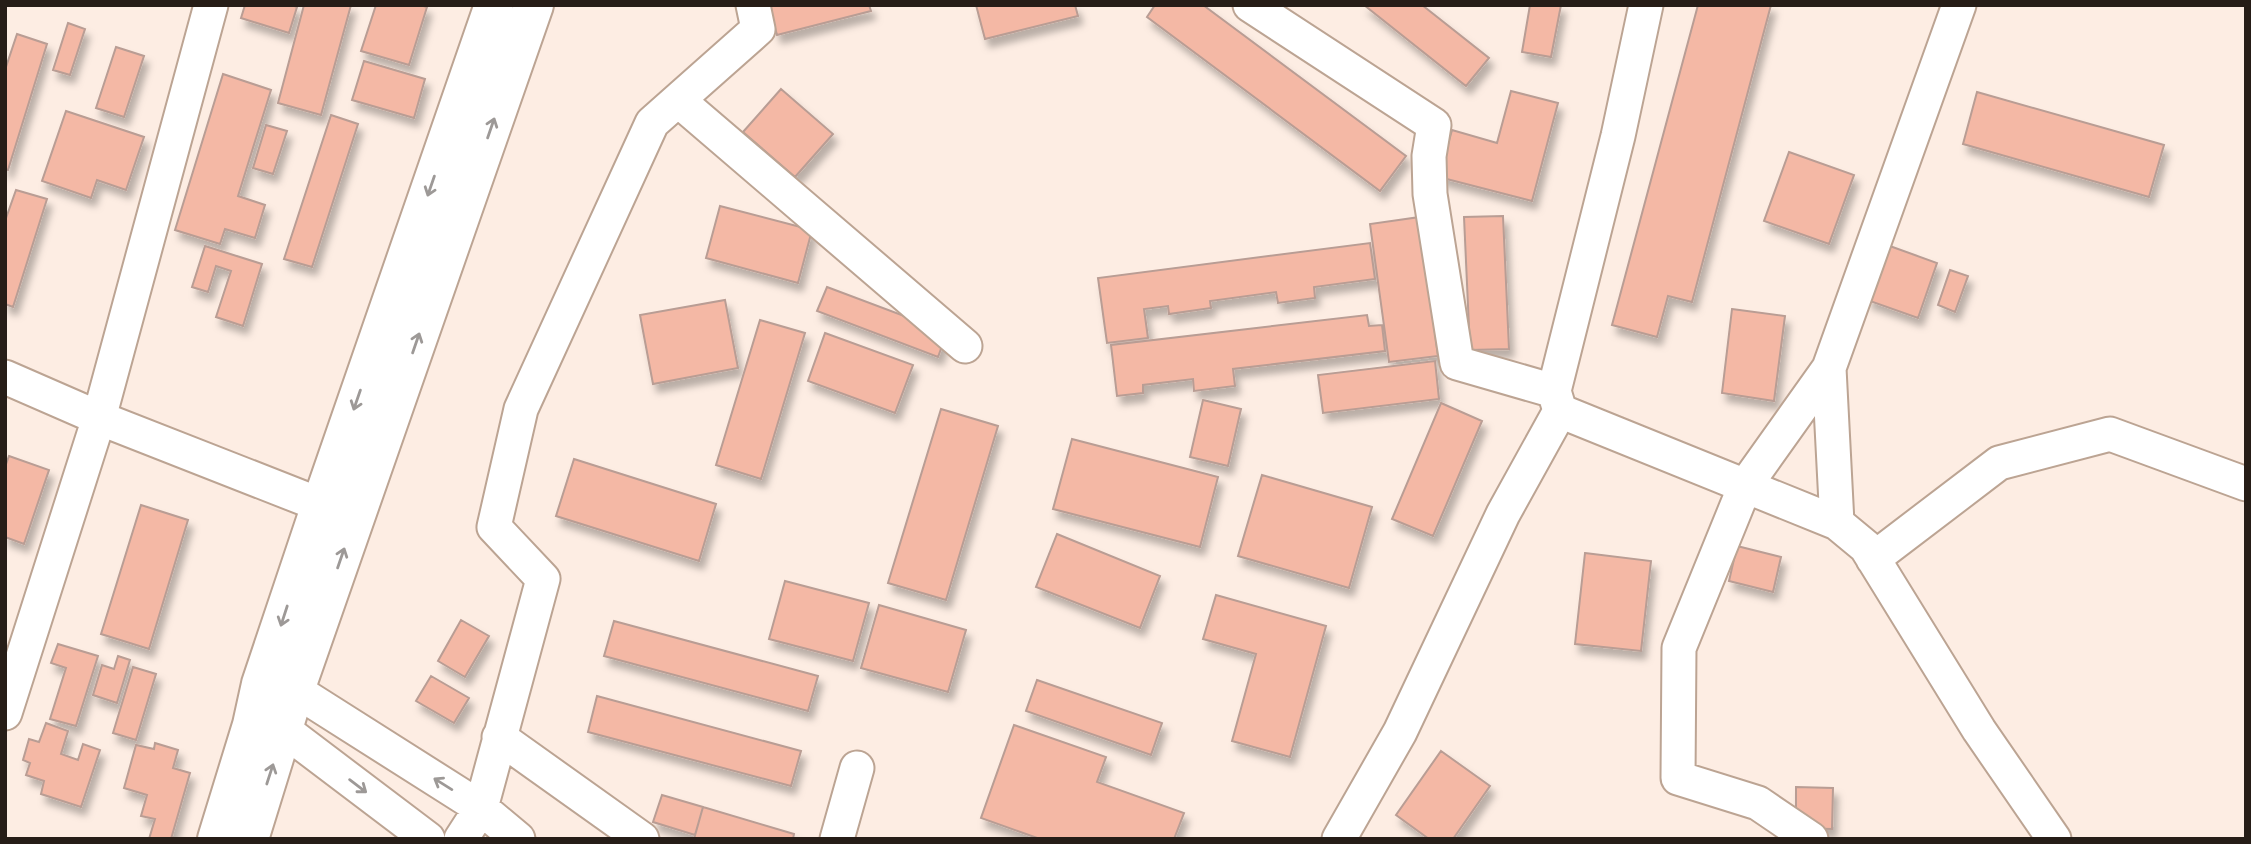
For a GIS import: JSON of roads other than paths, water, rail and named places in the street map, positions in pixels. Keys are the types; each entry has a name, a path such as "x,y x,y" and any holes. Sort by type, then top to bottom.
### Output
{"main road":[{"path":"249,839 268,728 321,505 494,5"},
{"path":"278,687 534,5"},
{"path":"217,839 268,728"}],"street":[{"path":"5,713 99,418 211,5"},
{"path":"461,839 481,808 543,579 494,527 521,409 652,123 758,29 753,5"},
{"path":"1250,5 1434,125 1429,156 1430,194 1457,363 1557,401 1745,486 1837,523 1866,547 2045,834"},
{"path":"1339,839 1400,732 1557,401 1646,5"},
{"path":"1811,839 1758,803 1678,778 1679,648 1745,486 1829,368 1959,5"},
{"path":"678,100 965,346"},
{"path":"1829,368 1837,523"},
{"path":"5,377 99,418 321,505"},
{"path":"1873,559 1999,463 2110,434 2246,484"},
{"path":"278,687 481,808 518,839"},
{"path":"268,728 429,839"},
{"path":"499,737 642,839"},
{"path":"837,839 857,768"}]}
